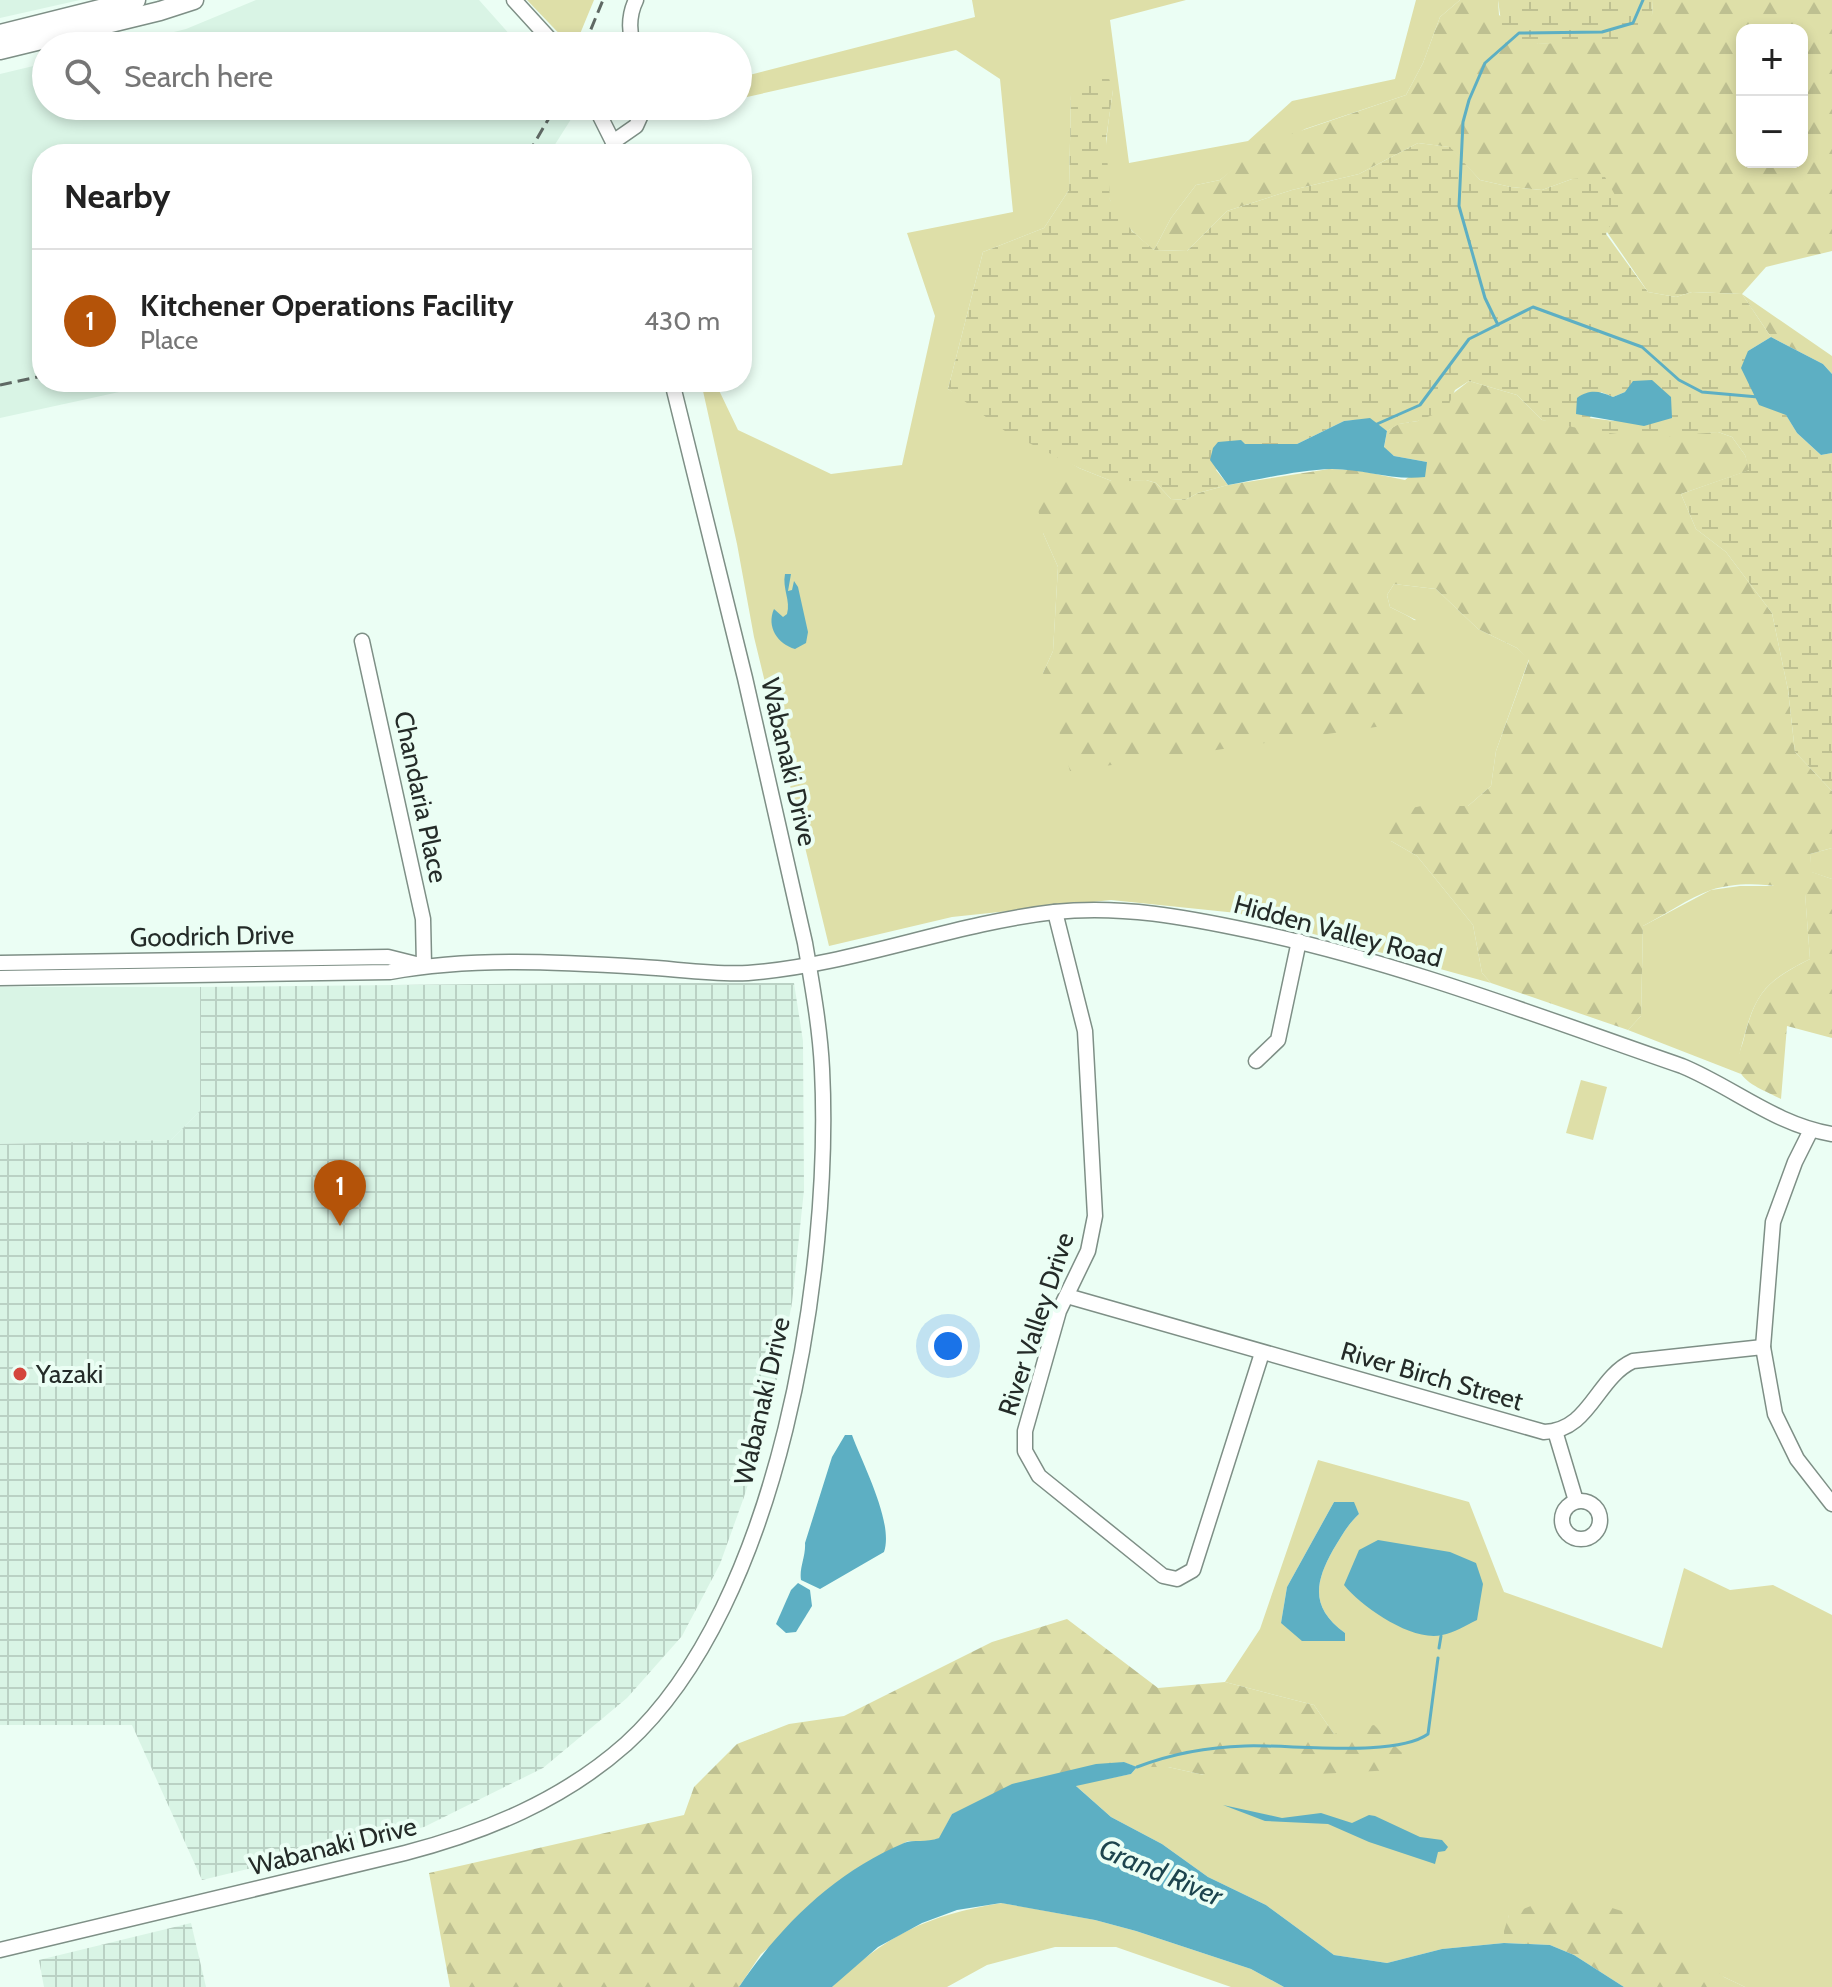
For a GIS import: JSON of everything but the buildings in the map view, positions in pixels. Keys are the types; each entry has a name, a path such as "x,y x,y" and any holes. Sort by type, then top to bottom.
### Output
{"main road":[{"path":"0,34 136,0"},
{"path":"74,32 194,0"},
{"path":"0,50 32,42"}],"street":[{"path":"514,0 543,32"},
{"path":"630,32 632,8 636,0"},
{"path":"601,120 612,144"},
{"path":"618,144 639,120"},
{"name":"Wabanaki Drive","path":"0,1950 454,1840 510,1819 578,1780 625,1744 653,1716 704,1645 730,1595 764,1503 788,1415 811,1294 822,1155 822,1068 809,965 745,678 674,392"},
{"name":"Chandaria Place","path":"362,641 423,919 424,966"},
{"name":"Hidden Valley Road","path":"809,965 975,926 1055,912 1124,909 1172,914 1299,941 1415,973 1682,1066 1714,1079 1755,1106 1811,1130 1832,1134"},
{"name":"River Valley Drive","path":"1055,912 1085,1031 1095,1216 1088,1251 1059,1311 1025,1431 1025,1451 1039,1476 1163,1576 1177,1579 1193,1570 1262,1353"},
{"path":"1256,1061 1278,1040 1299,941"},
{"name":"Goodrich Drive","path":"0,963 388,957 424,966"},
{"name":"Goodrich Drive","path":"0,978 390,972 424,966 535,964 744,973 809,965"},
{"path":"1811,1130 1795,1162 1773,1222 1763,1347 1775,1414 1797,1459 1832,1504"},
{"name":"River Birch Street","path":"1067,1296 1534,1430 1555,1431"},
{"path":"1576,1501 1555,1431 1571,1425 1586,1412 1617,1370 1633,1361 1763,1347"}],"shaded area":[{"path":"0,0 80,0 0,18"},
{"path":"256,0 479,0 508,32 174,32"},
{"path":"32,66 32,120 570,120 555,144 32,144 32,392 119,392 0,418 0,74"},
{"path":"794,983 803,1041 804,1190 792,1303 771,1412 720,1564 682,1636 627,1698 543,1768 424,1827 202,1880 132,1725 0,1725 0,1144 171,1140 200,1111 200,987"},
{"path":"0,987 200,987 200,1111 171,1140 0,1144"},
{"path":"191,1923 206,1987 44,1987 39,1960"}],"green space":[{"path":"527,0 594,0 581,32 558,32"},
{"path":"972,0 1186,0 1110,20 1129,163 1248,141 1292,101 1395,79 1416,0 1460,0 1440,17 1423,63 1406,95 1305,129 1220,180 1196,185 1171,218 1154,250 1121,219 1109,197 1105,157 1113,90 1071,94 1069,190 1044,228 983,252 948,389 1079,468 1114,482 1057,482 1043,533 1058,567 1053,651 1043,673 1416,620 1390,607 1387,595 1394,584 1436,589 1478,629 1517,648 1529,659 1496,751 1491,786 1468,806 1421,806 1391,841 1417,856 1473,925 1482,973 1491,983 1237,913 1111,900 952,917 829,946 754,637 703,392 720,392 738,430 831,474 902,465 935,316 907,233 1013,212 1000,79 956,50 752,96 752,74 975,17"},
{"path":"1460,0 1498,0 1499,15 1538,44 1563,42 1652,15 1653,0 1832,0 1832,251 1766,267 1742,294 1692,292 1676,297 1648,292 1572,179 1542,190 1480,180 1449,147 1418,143 1359,174 1292,190 1227,211 1187,251 1154,250 1171,218 1196,185 1220,180 1262,144 1406,95 1423,63 1440,17"},
{"path":"1498,0 1653,0 1652,15 1640,35 1608,41 1538,44 1503,36"},
{"path":"1095,67 1106,70 1113,90 1106,139 1110,200 1132,231 1154,250 1187,251 1227,211 1292,190 1359,174 1418,143 1450,147 1480,180 1511,187 1542,190 1572,179 1605,177 1620,204 1606,234 1648,292 1676,297 1692,292 1742,294 1771,337 1748,351 1797,433 1821,455 1832,453 1832,791 1795,752 1788,690 1772,613 1726,552 1696,529 1681,494 1749,470 1745,455 1732,437 1718,432 1648,438 1586,430 1542,420 1517,395 1469,381 1455,390 1447,409 1418,421 1399,424 1387,431 1369,419 1344,421 1297,444 1244,444 1216,470 1228,485 1185,500 1171,499 1156,483 1146,480 1114,482 1079,468 1005,431 948,389 983,252 1044,228 1069,190 1071,94","holes":["1601,392 1613,397 1625,392 1614,421 1590,418"]},
{"path":"1742,294 1832,356 1832,374 1823,364 1771,337"},
{"path":"1469,381 1517,395 1542,420 1691,433 1718,432 1732,437 1745,455 1750,470 1681,494 1696,529 1726,552 1772,613 1788,690 1795,752 1832,791 1832,848 1810,854 1812,872 1832,879 1832,1038 1787,1026 1781,1099 1748,1081 1740,1072 1738,1060 1752,1012 1764,991 1782,975 1810,959 1805,894 1758,884 1722,887 1694,897 1643,926 1641,1016 1628,1030 1491,983 1482,973 1473,925 1417,856 1391,841 1385,827 1394,812 1421,806 1468,806 1491,786 1496,751 1529,660 1517,648 1478,629 1436,589 1394,584 1387,595 1390,607 1419,624 1429,640 1424,720 1070,771 1043,673 1053,651 1058,567 1043,533 1038,509 1040,488 1057,482 1146,480 1156,483 1171,499 1185,500 1228,485 1329,469 1356,470 1405,480 1427,462 1394,456 1384,448 1387,431 1398,424 1418,421"},
{"path":"1832,848 1832,879 1811,872 1810,854"},
{"path":"1740,886 1786,886 1805,893 1810,959 1774,981 1753,1008 1741,1047 1741,1074 1628,1030 1641,1016 1643,926 1711,890"},
{"path":"1581,1080 1607,1087 1593,1140 1566,1133"},
{"path":"1318,1460 1469,1502 1504,1592 1662,1648 1684,1568 1730,1590 1773,1585 1832,1615 1832,1987 1745,1987 1724,1977 1509,1915 1504,1943 1442,1949 1387,1963 1334,1955 1266,1905 1208,1877 1162,1844 1111,1817 1075,1785 1131,1774 1137,1767 1168,1767 1204,1775 1334,1734 1314,1705 1225,1682 1260,1629","holes":["1334,1502 1353,1502 1359,1514 1333,1550 1319,1585 1321,1605 1334,1624 1345,1633 1281,1623 1287,1587"]},
{"path":"1067,1619 1158,1688 1225,1682 1314,1705 1334,1734 1374,1725 1402,1753 1394,1770 1239,1778 1168,1767 1137,1767 1123,1762 952,1814 940,1838 925,1843 908,1841 878,1857 761,1954 739,1987 450,1987 429,1873 684,1815 694,1787 737,1744 789,1724 844,1716 992,1642"},
{"path":"1555,1896 1590,1901 1631,1914 1724,1977 1745,1987 1624,1987 1574,1955 1550,1945 1504,1943 1509,1915"},
{"path":"1002,1903 1136,1931 1251,1969 1284,1987 1231,1987 1116,1947 1055,1947 987,1965 947,1987 832,1987 871,1954 909,1930 951,1914"}],"water":[{"path":"1771,337 1823,364 1832,374 1832,453 1821,455 1797,433 1786,415 1759,405 1741,368 1748,351"},
{"path":"1652,380 1671,397 1672,418 1644,426 1576,414 1577,398 1586,393 1603,393 1613,397 1625,392 1633,381"},
{"path":"1370,418 1387,431 1384,447 1394,456 1427,462 1425,477 1332,469 1228,485 1210,460 1218,442 1241,440 1245,444 1297,444 1344,421"},
{"path":"785,574 791,574 788,591 792,590 794,581 798,587 808,632 806,643 795,649 779,639 772,622 774,609 783,617 787,614"},
{"path":"845,1435 852,1435 876,1494 886,1540 884,1552 820,1589 801,1580 805,1543 832,1457"},
{"path":"1334,1502 1354,1502 1359,1514 1333,1550 1319,1585 1321,1605 1334,1624 1345,1633 1345,1641 1302,1641 1281,1623 1287,1587"},
{"path":"1378,1540 1450,1552 1476,1563 1483,1584 1477,1620 1451,1633 1430,1636 1388,1621 1363,1603 1344,1585 1359,1550"},
{"path":"798,1583 810,1590 812,1606 796,1632 786,1633 776,1624 791,1590"},
{"name":"Grand River","path":"1124,1762 1137,1767 1131,1774 1076,1786 1111,1817 1162,1844 1208,1877 1266,1905 1334,1955 1387,1963 1442,1949 1504,1943 1550,1945 1574,1955 1624,1987 1284,1987 1251,1969 1136,1931 1095,1920 1001,1903 957,1910 922,1923 878,1947 832,1987 739,1987 791,1922 855,1869 908,1842 939,1838 952,1814 1012,1784 1096,1764"},
{"path":"1223,1805 1282,1818 1321,1813 1352,1823 1369,1815 1375,1816 1420,1837 1442,1840 1448,1847 1438,1852 1435,1864 1369,1842 1328,1824 1265,1821"}],"waterway":[{"path":"1498,325 1485,298 1459,206 1463,122 1485,63 1519,33 1602,32 1633,23 1643,0"},
{"path":"1377,424 1420,405 1469,339 1533,307 1642,347 1679,380 1702,392 1758,397"},
{"path":"1439,1648 1441,1636"},
{"path":"1137,1767 1176,1755 1217,1748 1367,1748 1412,1741 1428,1734 1438,1658"}],"railway":[{"path":"590,32 603,0"},
{"path":"534,144 548,120"},
{"path":"0,385 32,378"}],"place":[{"name":"Kitchener Operations Facility","path":"340,1226"},
{"name":"Yazaki","path":"20,1374"}]}
